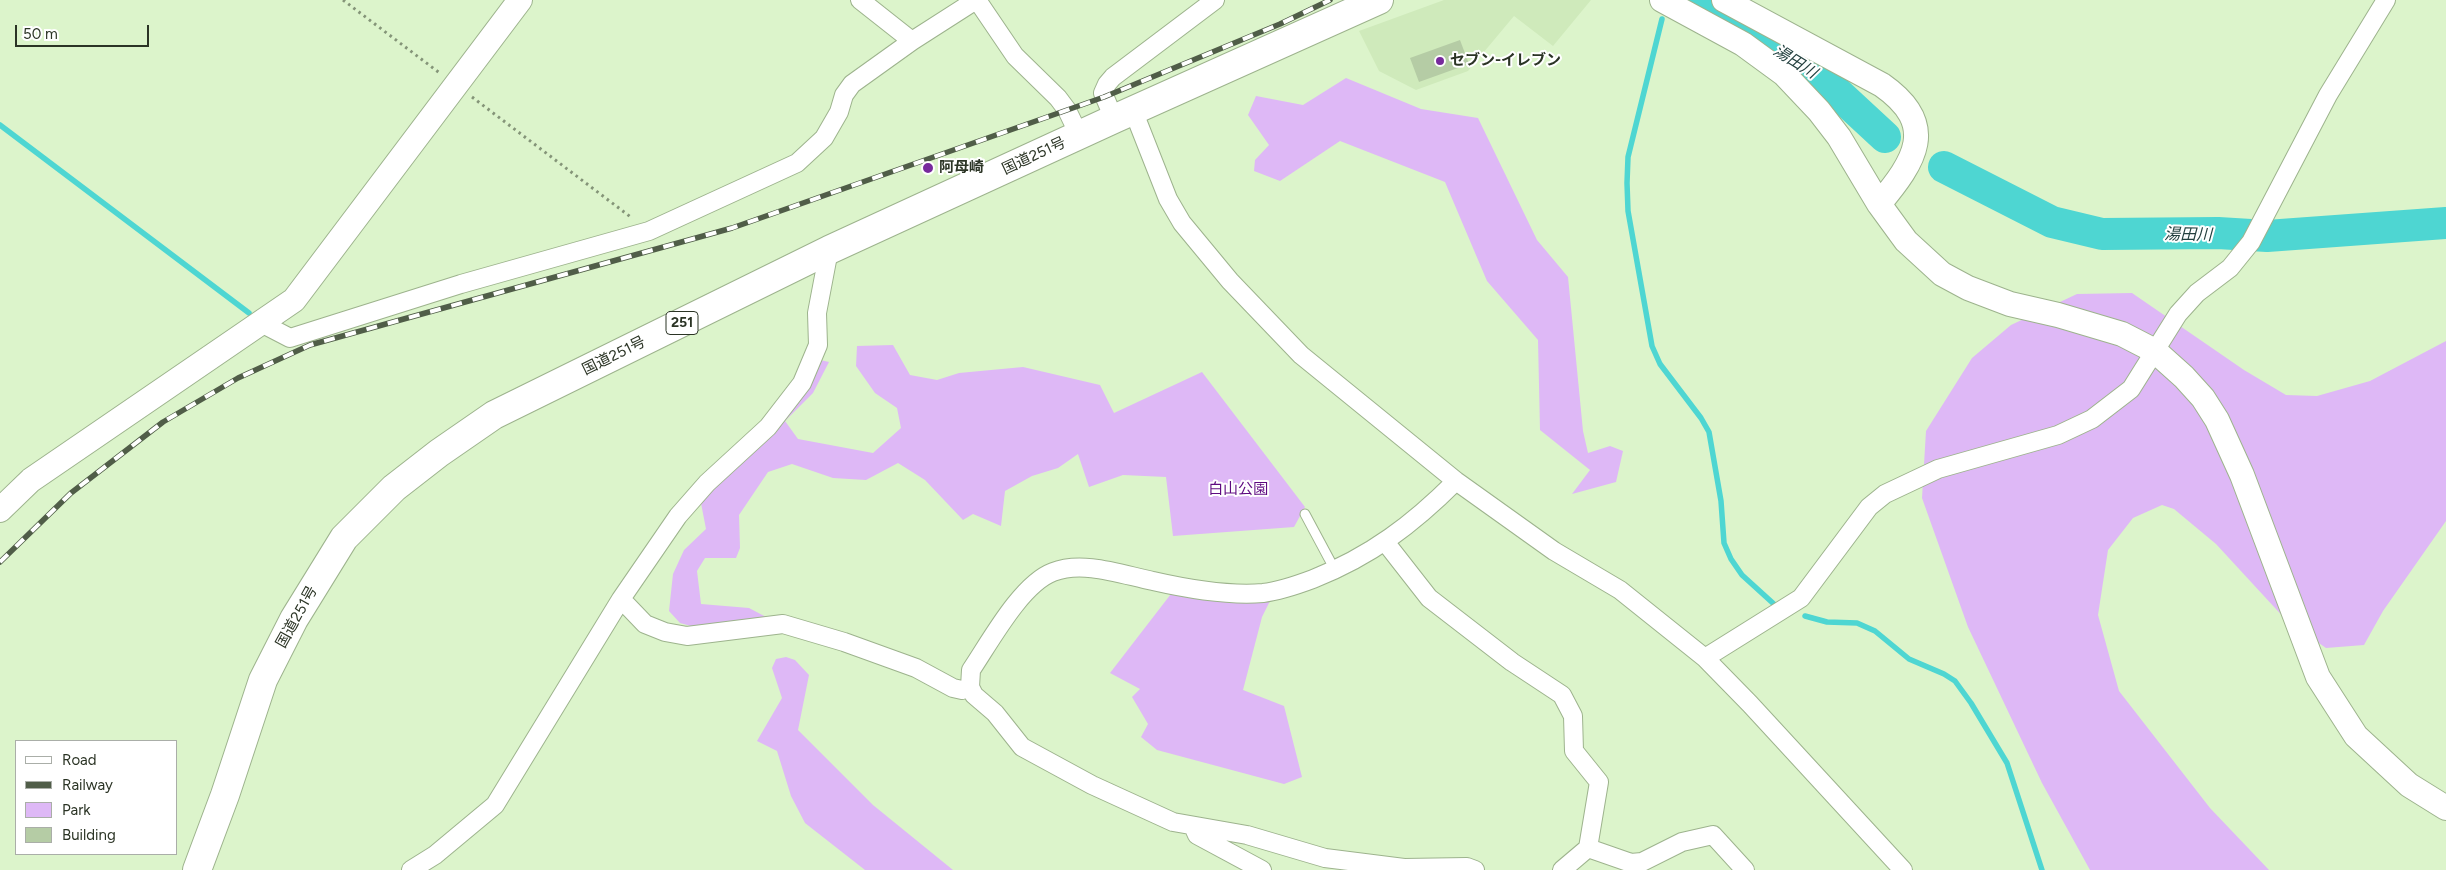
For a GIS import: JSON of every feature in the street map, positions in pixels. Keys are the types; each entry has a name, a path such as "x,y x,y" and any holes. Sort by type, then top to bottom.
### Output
{"highway":[{"name":"国道251号","path":"197,870 225,795 263,680 294,619 344,538 394,488 439,453 494,416 829,250 1378,0"}],"street":[{"path":"0,510 32,480 263,324 294,300 520,0"},
{"path":"860,0 912,41"},
{"path":"263,324 290,338 461,284 649,231 797,163 824,138 839,112 844,95 852,84 912,41 976,0 1015,56 1058,98 1067,110 1078,135"},
{"path":"1215,0 1113,77 1103,93 1124,115 1182,223 1230,281 1301,356 1456,481 1554,551 1620,590 1706,658 1903,870"},
{"path":"1662,0 1742,44 1784,74 1819,111 1839,137 1879,204 1906,241 1942,274 1968,288 2010,304 2058,315 2122,334 2155,351 2184,377 2217,420 2242,475 2318,677 2356,736 2409,785 2446,808"},
{"path":"1724,0 1882,85 1897,96 1908,110 1915,126 1917,145 1903,175 1879,204"},
{"path":"1706,658 1801,598 1869,507 1885,494 1938,469 2058,435 2092,419 2131,389 2178,314 2197,293 2230,268 2251,242 2328,95 2386,0"},
{"path":"411,870 436,855 495,805 621,598 678,516 707,483 768,427 802,383 818,345 817,313 829,250"},
{"path":"1456,481 1426,510 1386,542 1335,570 1292,587 1264,593 1231,594 1162,583 1100,570 1077,568 1053,572 1035,582 1022,595 971,670 970,687 974,695 995,713 1022,747 1092,785 1173,822 1247,835 1325,858 1404,868 1467,867 1475,870"},
{"path":"1386,542 1429,598 1512,662 1562,695 1572,716 1574,751 1599,782 1588,848 1562,870"},
{"path":"621,598 645,624 664,632 687,636 783,624 844,642 916,668 953,688 962,690 970,687"},
{"path":"1194,826 1197,835 1262,870"},
{"path":"1588,848 1631,863 1642,862 1682,842 1713,836 1745,870"}],"lane":[{"path":"1305,514 1335,570"}],"path":[{"path":"343,0 649,231"}],"shaded area":[{"path":"1444,0 1591,0 1553,46 1514,16 1468,71 1416,90 1379,71 1359,31"}],"green space":[{"path":"1346,78 1421,109 1478,118 1537,240 1568,277 1583,431 1588,453 1610,446 1623,451 1616,482 1572,494 1590,470 1540,430 1538,340 1487,281 1445,182 1340,141 1280,181 1254,171 1255,160 1269,145 1248,115 1256,96 1303,105"},
{"path":"2132,293 2244,370 2286,395 2317,396 2370,381 2446,341 2446,521 2383,611 2364,645 2326,648 2287,621 2216,544 2174,509 2162,505 2133,518 2108,550 2098,615 2119,691 2210,808 2269,870 2090,870 2042,783 1968,627 1922,498 1926,431 1972,358 2011,325 2077,294"},
{"name":"白山公園","path":"893,345 910,375 937,380 959,373 1023,367 1100,385 1114,413 1202,372 1305,507 1294,527 1173,536 1166,477 1123,475 1089,487 1078,454 1058,468 1032,476 1005,491 1001,526 973,514 963,520 925,480 898,463 866,480 833,478 792,464 768,472 739,515 740,548 736,558 705,558 697,571 701,604 749,608 770,619 698,628 680,623 669,611 673,574 684,550 706,529 700,498 820,360 829,362 813,393 785,421 798,439 873,453 901,428 897,408 875,393 856,366 857,346"},
{"path":"1174,590 1272,597 1262,617 1243,690 1284,706 1302,777 1284,784 1157,750 1141,737 1148,724 1132,697 1140,689 1110,673"},
{"path":"786,657 795,660 809,675 798,730 873,805 953,870 865,870 805,823 791,796 777,751 757,741 782,698 772,668 776,659"}],"building":[{"name":"セブン-イレブン","path":"1460,40 1469,64 1419,82 1410,58"}],"waterway":[{"name":"湯田川","path":"1694,0 1818,75 1885,137"},
{"path":"1662,19 1628,157 1627,183 1628,211 1652,346 1660,364 1701,418 1709,432 1721,501 1724,543 1731,559 1742,575 1775,605"},
{"path":"0,125 249,313"},
{"name":"湯田川","path":"1944,167 2052,222 2102,234 2218,233 2267,236 2446,223"},
{"path":"1805,616 1827,622 1857,623 1875,631 1909,659 1944,674 1955,681 1971,703 2007,763 2042,870"}],"railway":[{"path":"0,562 71,493 163,422 238,378 310,345 732,228 1104,97 1280,24 1330,0"}],"place":[{"name":"セブン-イレブン","path":"1440,61"},
{"name":"阿母崎","path":"928,168"}]}
